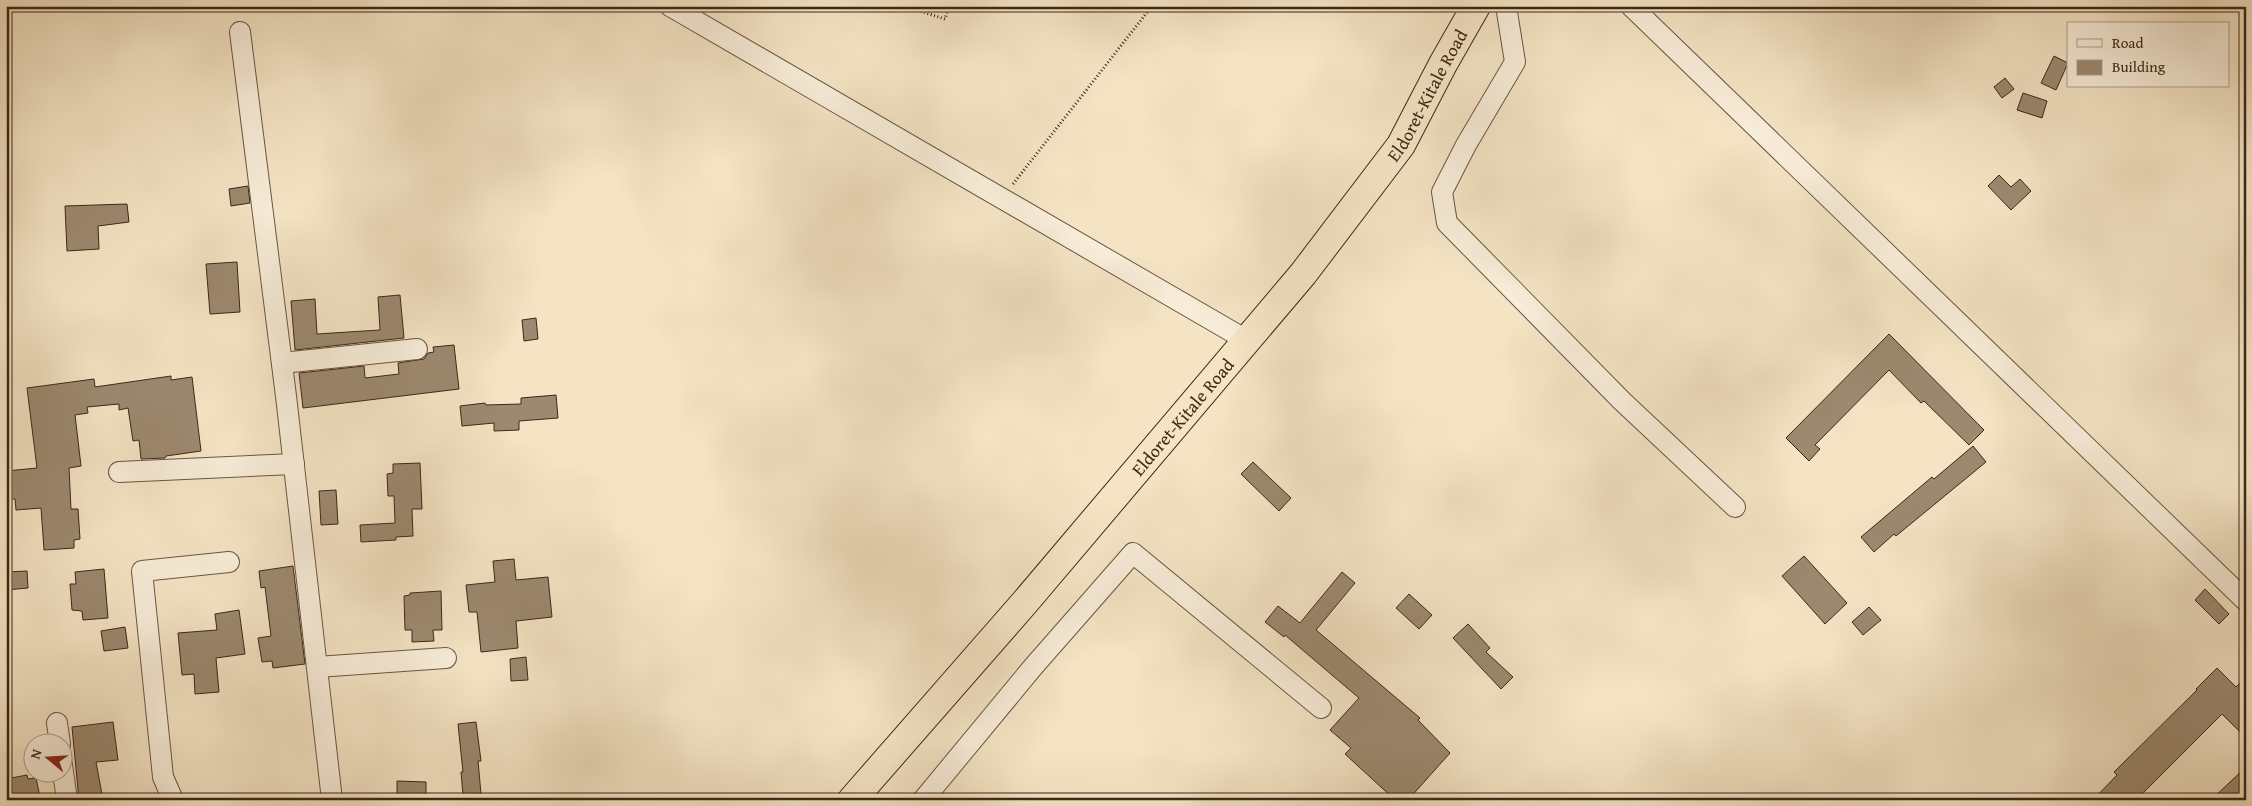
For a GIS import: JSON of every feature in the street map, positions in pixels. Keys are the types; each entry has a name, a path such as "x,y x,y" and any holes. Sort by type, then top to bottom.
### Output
{"highway":[{"name":"Eldoret-Kitale Road","path":"852,800 1026,601 1303,274 1401,145 1443,64 1476,6"}],"street":[{"path":"670,6 1248,341"},
{"path":"1506,6 1515,62 1466,145 1442,192 1446,223 1622,401 1735,506"},
{"path":"1631,6 2246,601"},
{"path":"240,32 282,363 332,800"},
{"path":"282,363 417,349"},
{"path":"119,472 294,464"},
{"path":"923,800 1033,667 1133,553 1321,708"},
{"path":"173,800 163,777 142,571 229,562"},
{"path":"317,667 446,658"},
{"path":"57,723 59,734"},
{"path":"65,784 67,800"}],"path":[{"path":"904,6 945,19 949,6"},
{"path":"1002,198 1152,6"}],"building":[{"path":"2054,56 2067,62 2056,90 2041,83"},
{"path":"2005,78 2014,89 2002,98 1994,87"},
{"path":"2023,93 2047,101 2042,118 2017,110"},
{"path":"1999,175 2011,187 2020,179 2031,191 2011,210 1988,186"},
{"path":"248,186 250,203 231,206 229,189"},
{"path":"127,204 129,222 98,226 99,249 67,251 65,206"},
{"path":"237,262 240,312 210,314 206,264"},
{"path":"400,295 404,338 295,350 291,301 315,299 317,334 380,330 378,297"},
{"path":"536,318 538,339 524,341 522,320"},
{"path":"1889,334 1984,430 1969,445 1924,401 1921,403 1889,370 1815,445 1820,449 1809,461 1786,438"},
{"path":"454,345 459,389 303,408 299,373 364,366 365,378 399,374 398,363 424,359 428,353 434,352 433,347"},
{"path":"171,376 171,380 192,377 201,451 166,456 165,458 141,459 139,440 133,441 128,408 119,410 119,404 87,407 88,413 75,415 81,466 69,468 71,509 78,509 80,539 74,540 74,548 44,550 41,508 16,510 15,499 9,499 6,471 37,468 27,388 94,379 95,387"},
{"path":"556,395 558,418 519,421 519,430 494,431 494,423 462,426 460,406 485,403 486,405 521,404 521,398"},
{"path":"1973,446 1986,462 1896,536 1894,534 1874,552 1861,537 1932,477 1934,479"},
{"path":"1253,462 1291,498 1279,511 1241,474"},
{"path":"420,463 422,509 412,509 413,536 396,537 396,540 361,542 360,525 395,523 394,496 388,496 387,474 393,473 393,464"},
{"path":"336,490 338,524 321,525 319,491"},
{"path":"1804,556 1847,603 1825,624 1782,576"},
{"path":"514,559 516,580 548,577 552,617 516,621 518,648 481,652 477,612 469,612 466,585 495,582 493,561"},
{"path":"293,566 305,664 273,668 272,661 262,662 258,638 271,636 265,587 261,588 259,571"},
{"path":"104,569 108,618 83,620 82,611 72,610 70,584 76,584 75,572"},
{"path":"27,571 28,588 6,590 6,572"},
{"path":"1342,572 1355,583 1316,630 1420,718 1418,720 1450,753 1408,800 1395,800 1345,754 1351,748 1330,730 1359,698 1285,635 1284,637 1265,622 1278,606 1300,623"},
{"path":"2205,589 2229,614 2219,624 2195,600"},
{"path":"441,591 442,630 433,630 434,641 412,642 412,630 405,630 404,596 410,595 410,593"},
{"path":"1409,594 1432,615 1419,629 1396,608"},
{"path":"1869,607 1881,620 1863,635 1852,622"},
{"path":"239,610 245,654 216,658 219,692 195,694 194,674 182,675 178,633 217,630 215,614"},
{"path":"1468,624 1490,648 1486,652 1513,677 1501,689 1453,638"},
{"path":"125,627 128,648 104,651 101,631"},
{"path":"526,657 528,680 511,681 510,659"},
{"path":"2217,668 2236,687 2246,677 2246,738 2222,714 2136,800 2093,800 2117,775 2114,772"},
{"path":"113,722 118,760 96,762 103,800 79,800 72,727"},
{"path":"476,722 481,761 478,761 481,794 463,795 461,772 463,772 458,724"},
{"path":"2246,767 2246,800 2211,800"},
{"path":"22,776 22,784 37,784 40,797 6,800 6,779"},
{"path":"397,781 426,782 426,800 397,800"}]}
